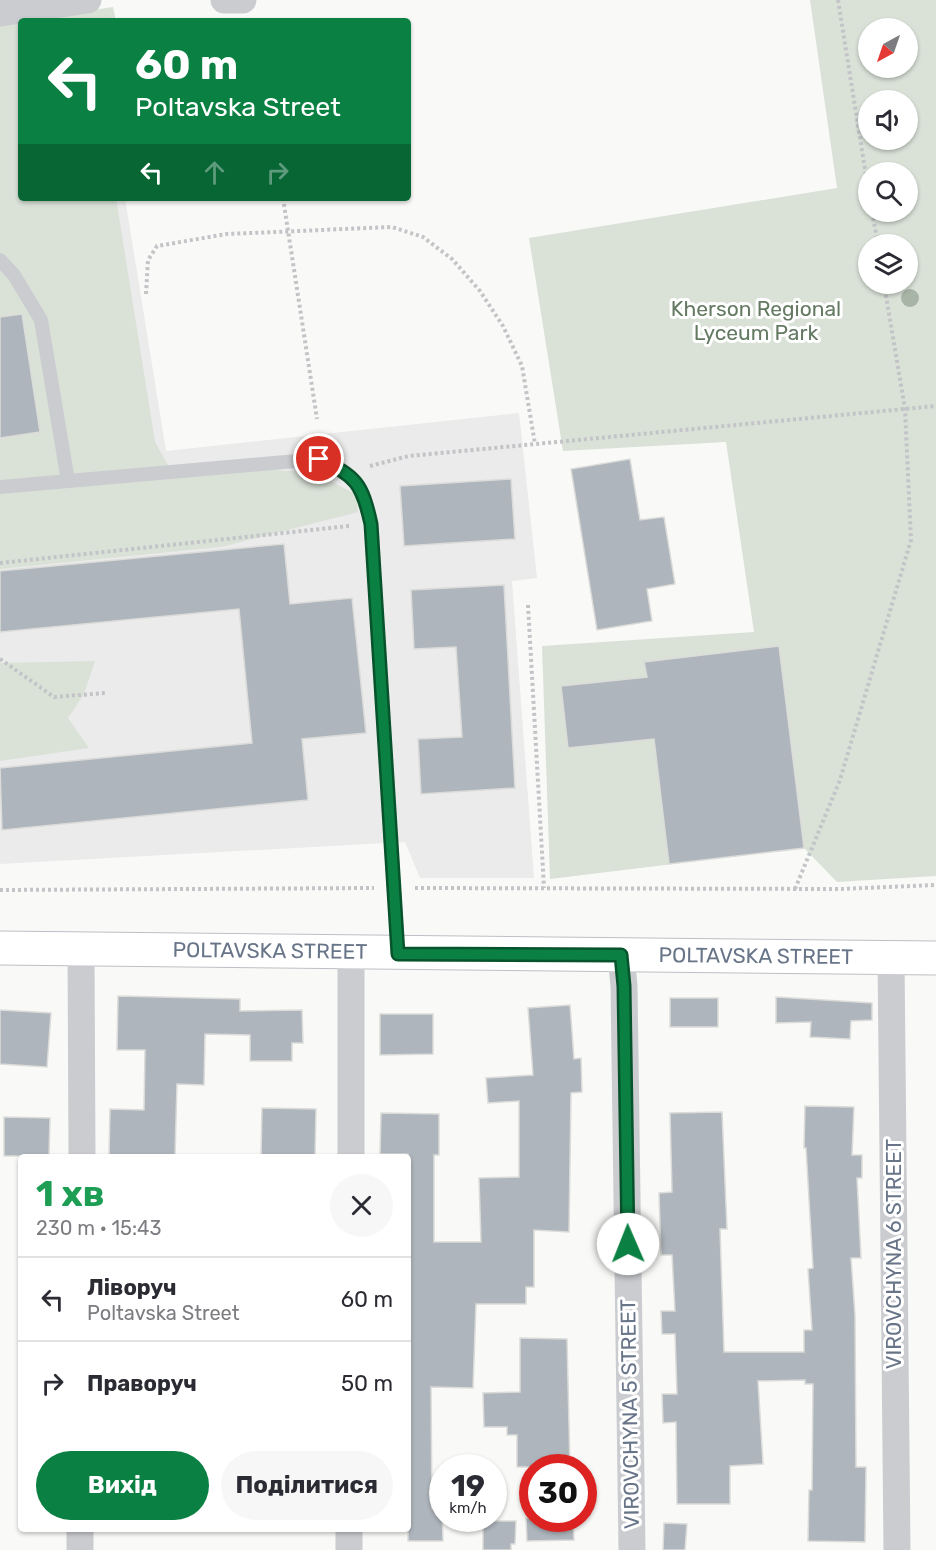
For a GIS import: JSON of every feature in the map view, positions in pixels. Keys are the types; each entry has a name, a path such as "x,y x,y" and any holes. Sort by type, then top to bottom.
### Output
{"main road":[{"name":"POLTAVSKA STREET","path":"0,948 351,954 936,958"}],"street":[{"path":"0,13 88,0"},
{"path":"224,0 243,0"},
{"path":"81,949 82,1154"},
{"path":"351,954 351,1154"},
{"name":"VIROVCHYNA 5 STREET","path":"621,955 624,986 632,1550"},
{"name":"VIROVCHYNA 6 STREET","path":"891,958 897,1550"},
{"path":"80,1532 80,1550"},
{"path":"349,1532 349,1550"}],"lane":[{"path":"0,260 14,275 41,320 68,481"},
{"path":"0,487 319,459 348,472 365,496 371,524 398,954"}],"path":[{"path":"837,0 864,162"},
{"path":"283,201 317,419"},
{"path":"147,294 148,260 157,246 227,234 392,227 423,237 452,259 480,291 503,326 522,366 536,444"},
{"path":"795,889 840,780 912,540 905,408 886,294"},
{"path":"348,472 409,456 936,406"},
{"path":"0,563 371,524"},
{"path":"528,605 544,888"},
{"path":"0,659 54,697 105,693"},
{"path":"0,890 795,889 936,885"}],"shaded area":[{"path":"0,32 18,174 18,201 125,201 166,451 519,413 537,578 512,581 534,878 420,878 405,842 0,864"}],"green space":[{"name":"Kherson Regional Lyceum Park","path":"810,0 936,0 936,876 837,882 804,848 550,879 542,646 754,632 726,442 563,451 529,238 837,188"},
{"path":"113,7 115,18 40,18"},
{"path":"18,21 18,201 116,201 155,442 168,465 312,472 356,494 358,512 221,547 0,569 0,24"},
{"path":"95,661 84,694 68,718 89,748 0,761 0,663"}],"building":[{"path":"22,314 40,432 0,438 0,317"},
{"path":"630,459 640,520 664,517 675,584 647,589 652,621 597,630 571,469"},
{"path":"511,479 515,539 404,546 400,486"},
{"path":"284,544 290,604 352,598 366,733 302,739 308,800 2,830 0,768 252,743 239,609 0,632 0,571"},
{"path":"504,585 515,788 421,794 418,739 462,737 456,647 414,649 411,590"},
{"path":"779,646 804,848 669,864 654,739 568,748 561,686 647,677 644,662"},
{"path":"118,996 240,999 240,1011 302,1010 303,1043 292,1043 292,1061 250,1061 250,1035 205,1034 204,1085 177,1084 175,1154 109,1154 110,1109 144,1110 145,1050 117,1050"},
{"path":"776,997 872,1003 872,1020 851,1021 850,1039 810,1037 811,1022 776,1023"},
{"path":"670,998 718,998 718,1027 670,1027"},
{"path":"570,1005 574,1059 581,1058 582,1092 571,1093 569,1232 534,1230 534,1287 526,1287 526,1304 476,1304 473,1388 431,1387 429,1532 443,1532 443,1541 408,1541 408,1532 411,1532 411,1154 380,1154 381,1113 439,1114 439,1155 434,1155 434,1242 481,1242 479,1178 519,1177 519,1101 488,1103 486,1078 533,1075 528,1008"},
{"path":"0,1010 51,1013 47,1067 0,1064"},
{"path":"380,1014 433,1014 433,1054 380,1055"},
{"path":"805,1106 854,1107 852,1155 862,1155 862,1178 857,1178 861,1258 851,1258 855,1315 856,1467 866,1467 865,1542 808,1541 809,1490 812,1490 813,1384 805,1384 805,1380 758,1381 763,1464 730,1466 730,1504 677,1504 676,1422 663,1423 662,1394 677,1394 675,1334 662,1334 661,1311 675,1311 672,1255 661,1255 659,1193 672,1192 670,1113 722,1112 727,1229 720,1229 724,1352 804,1352 804,1330 812,1330 808,1269 813,1268 806,1148 804,1148"},
{"path":"262,1108 316,1109 315,1154 261,1154"},
{"path":"4,1117 50,1118 49,1154 4,1156"},
{"path":"520,1338 567,1339 570,1454 519,1454 519,1467 517,1467 517,1435 507,1435 507,1427 484,1427 483,1393 520,1392"},
{"path":"507,1521 516,1521 515,1544 511,1544 511,1550 483,1550 483,1532 507,1532"},
{"path":"664,1523 687,1524 685,1550 663,1550"},
{"path":"527,1532 574,1532 574,1540 527,1541"}],"route":[{"path":"319,459 348,472 365,496 371,524 398,954 621,955 624,986 628,1244"}]}
